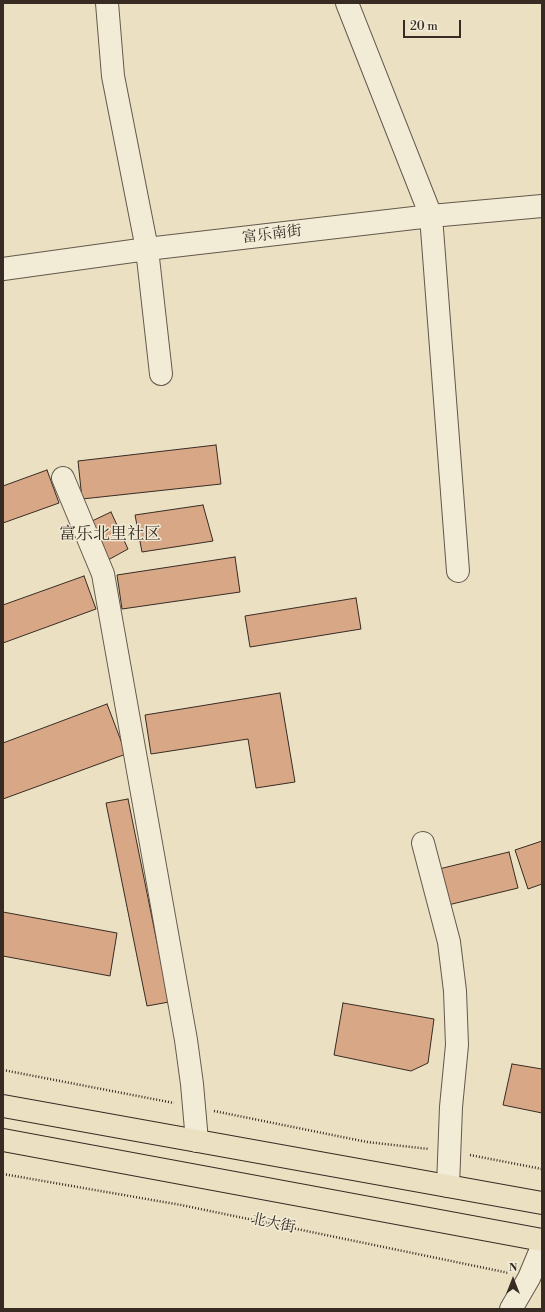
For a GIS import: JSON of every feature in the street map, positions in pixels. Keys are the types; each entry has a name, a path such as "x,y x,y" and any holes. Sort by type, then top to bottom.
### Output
{"main road":[{"path":"3,1106 542,1203"},
{"path":"3,1140 542,1240"}],"street":[{"path":"107,3 113,76 147,249 161,374"},
{"path":"347,3 431,216 458,571"},
{"name":"富乐南街","path":"3,269 147,249 431,216 542,206"},
{"path":"64,478 103,574 186,1040 197,1141"},
{"path":"423,843 449,942 455,991 457,1045 451,1107 448,1186"},
{"path":"512,1309 529,1278 542,1247"}],"path":[{"path":"3,1070 367,1142 450,1151 542,1169"},
{"name":"北大街","path":"3,1174 182,1205 529,1278"}],"building":[{"path":"216,445 221,484 82,499 78,461"},
{"path":"47,470 59,503 3,523 3,486"},
{"path":"203,505 213,541 142,552 135,515"},
{"path":"111,512 128,549 108,560 90,522"},
{"path":"235,557 240,592 122,609 117,575"},
{"path":"84,576 96,609 3,643 3,605"},
{"path":"356,598 361,629 250,647 245,616"},
{"path":"280,693 295,782 256,788 248,739 151,754 145,715"},
{"path":"107,704 126,754 3,799 3,743"},
{"path":"128,799 169,1002 147,1006 106,803"},
{"path":"542,841 542,884 528,889 515,850"},
{"path":"509,852 518,888 448,905 439,869"},
{"path":"3,912 117,933 110,976 3,956"},
{"path":"343,1003 434,1019 428,1063 411,1071 334,1055"},
{"path":"512,1064 542,1069 542,1113 503,1105"}],"district":[{"name":"富乐北里社区","path":"110,535"}]}
